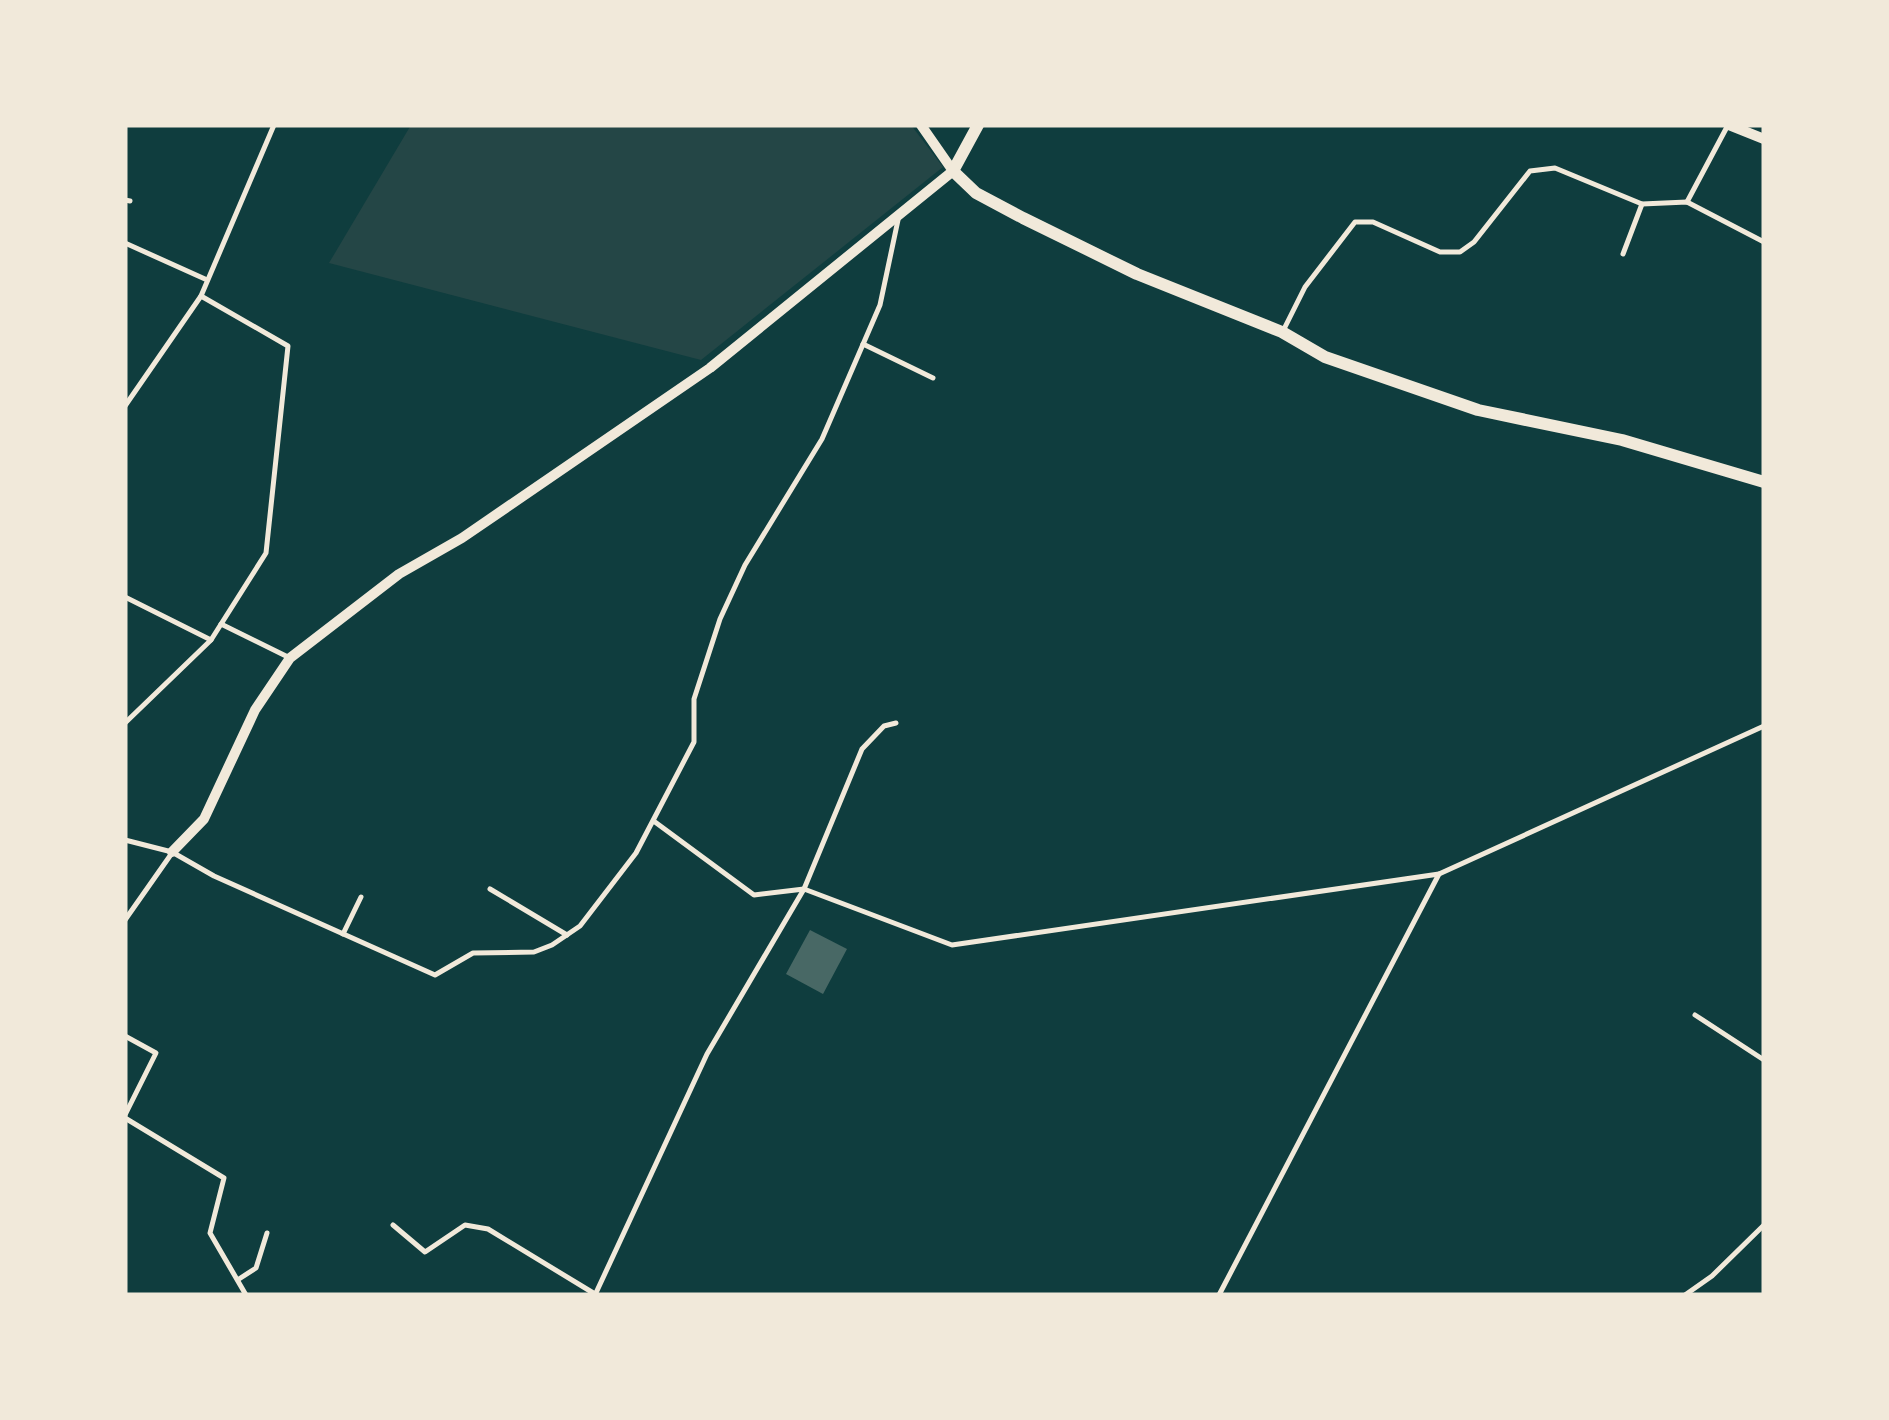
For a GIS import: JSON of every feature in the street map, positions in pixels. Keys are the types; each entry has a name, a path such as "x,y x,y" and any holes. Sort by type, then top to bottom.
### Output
{"street":[{"path":"921,125 953,172 976,193 1109,261 1282,332 1325,358 1478,410 1622,440 1764,482"},
{"path":"172,852 204,819 255,710 290,658 399,574 462,538 710,368 953,172 978,125"},
{"path":"1729,125 1764,140"}],"lane":[{"path":"125,406 200,296 274,125"},
{"path":"1687,202 1729,125"},
{"path":"1282,332 1306,287 1355,222 1374,222 1440,252 1460,252 1530,171 1556,168 1642,204 1687,202 1764,242"},
{"path":"1623,254 1642,204"},
{"path":"125,840 172,852 214,876 435,975 473,953 534,952 567,935 602,898 654,822 694,742 694,699 720,619 745,565 822,439 880,305 899,215"},
{"path":"125,243 205,279"},
{"path":"125,722 210,640 266,554 288,346 200,296"},
{"path":"864,344 932,378"},
{"path":"125,597 210,640"},
{"path":"221,624 290,658"},
{"path":"393,1225 425,1252 465,1225 488,1229 595,1295 707,1054 804,889 862,749 884,726 896,723"},
{"path":"654,822 754,895 804,889 952,945 1439,874 1764,726"},
{"path":"125,920 172,852"},
{"path":"1219,1295 1439,874"},
{"path":"490,889 567,935"},
{"path":"343,934 360,897"},
{"path":"1695,1016 1764,1060"},
{"path":"125,1036 156,1053 125,1117 224,1178 210,1233 246,1295"},
{"path":"1684,1295 1712,1276 1764,1225"},
{"path":"239,1279 256,1268 267,1233"}],"shaded area":[{"path":"411,125 911,125 943,167 701,360 329,263"}],"building":[{"path":"810,930 847,949 823,994 786,974"}]}
